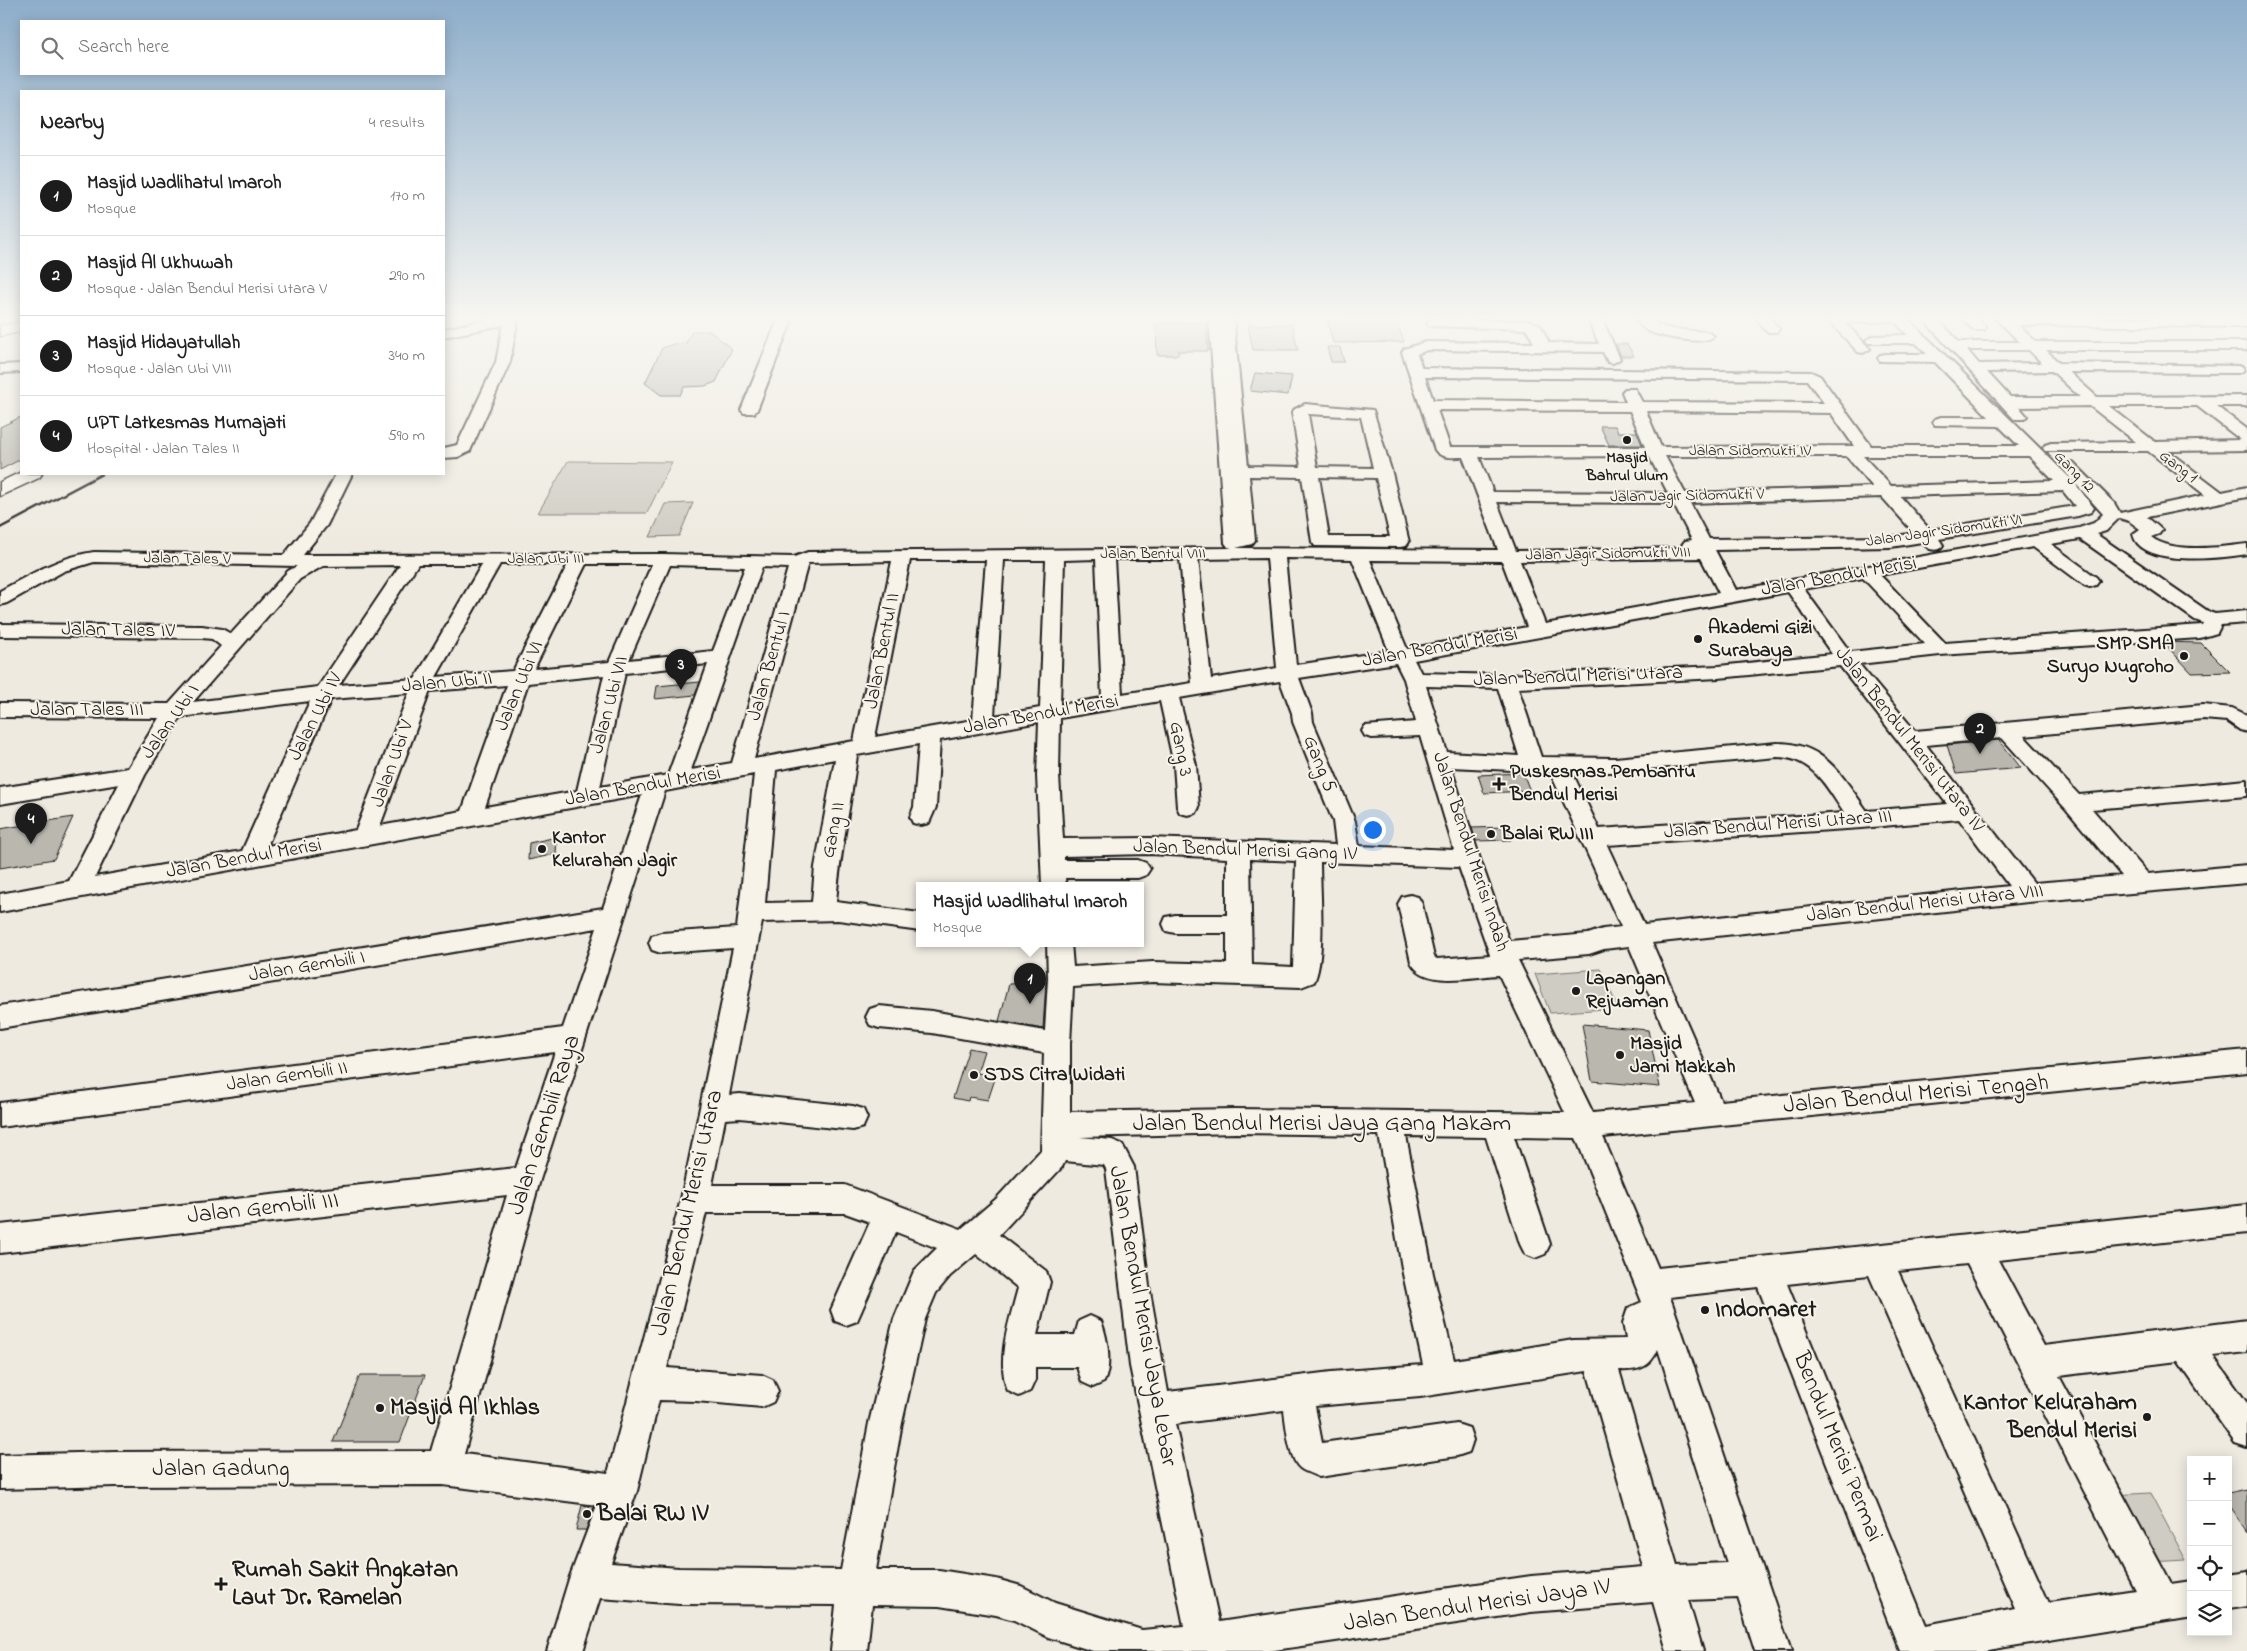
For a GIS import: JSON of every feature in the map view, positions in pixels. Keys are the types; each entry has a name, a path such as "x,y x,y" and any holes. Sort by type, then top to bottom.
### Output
{"main road":[{"path":"0,483 20,473"},
{"path":"0,490 30,475"}],"street":[{"path":"451,452 464,448 488,394"},
{"path":"749,410 755,394"},
{"path":"1225,394 1234,471"},
{"path":"1230,394 1234,471"},
{"path":"1424,394 1427,405 1637,405 1836,408"},
{"path":"1631,394 1654,450 1730,597"},
{"path":"1826,394 1836,408 1857,451 1928,540 1948,557"},
{"name":"Jalan Jagir Sidomukti VI","path":"1706,549 1928,540 2085,508 2068,486 1975,394"},
{"name":"Gang 12","path":"1998,394 2108,507 2112,515"},
{"name":"Gang 1","path":"2085,394 2152,448 2219,498"},
{"path":"2200,401 2247,437"},
{"path":"2005,402 2247,401"},
{"name":"Jalan Sidomukti IV","path":"1427,405 1443,450 1449,453 1654,450 2032,451"},
{"path":"1306,409 1368,413 1384,473 1400,542 1396,544 1321,542 1300,412 1306,409"},
{"path":"1941,422 2029,426"},
{"path":"2051,448 2152,448 2247,445"},
{"path":"1469,452 1538,632"},
{"path":"1234,471 1384,473"},
{"path":"293,563 318,525 343,475"},
{"name":"Jalan Jagir Sidomukti V","path":"1485,497 1678,498 2068,486"},
{"path":"2083,533 2100,527 2112,515 2134,516 2247,492"},
{"path":"2134,516 2153,530 2142,534 2143,539 2161,550 2216,553 2247,549"},
{"path":"2083,533 2192,610 2214,620 2245,619"},
{"name":"Jalan Bendul Merisi","path":"0,904 1112,702 1401,656 2083,533"},
{"path":"2036,541 2090,581"},
{"name":"Jalan Jagir Sidomukti VIII","path":"1507,551 1706,549"},
{"name":"Jalan Bentul VIII","path":"799,563 802,559 808,557 902,554 994,556 1276,553 1359,555 1507,551"},
{"name":"Gang 5","path":"1276,553 1287,673 1302,713 1303,722 1344,820 1349,855"},
{"name":"Jalan Bentul II","path":"855,748 902,554"},
{"path":"1105,554 1112,702"},
{"path":"1189,554 1202,687"},
{"path":"1055,555 1048,776 1053,867 1138,869"},
{"name":"Jalan Bendul Merisi Indah","path":"1359,555 1401,656 1414,679 1468,859 1502,953 1585,1126 1663,1316 1773,1651"},
{"path":"983,726 994,556"},
{"name":"Jalan Tales V","path":"0,599 66,563 80,558 293,563"},
{"name":"Jalan Ubi III","path":"319,562 413,559 663,559 799,563"},
{"name":"Jalan Ubi IV","path":"250,858 324,693 413,559"},
{"name":"Jalan Ubi V","path":"365,838 422,685 494,559"},
{"name":"Jalan Ubi VI","path":"470,819 520,677 580,559"},
{"name":"Jalan Ubi VII","path":"586,798 616,668 663,559"},
{"name":"Jalan Ubi I","path":"77,889 135,774 174,711 231,646 293,563 319,562"},
{"name":"Jalan Gembili Raya","path":"443,1468 526,1180 614,916 666,783 720,657 755,563"},
{"name":"Jalan Bentul I","path":"754,767 799,563"},
{"path":"1867,572 1940,649"},
{"name":"Jalan Bendul Merisi Utara IV","path":"1792,585 1845,659 1910,739 2028,892"},
{"name":"Jalan Bendul Merisi Utara","path":"1414,679 1506,682 1720,672 1940,649 2200,632 2210,630 2214,620"},
{"name":"Jalan Tales IV","path":"0,630 202,632 216,633 225,637 231,646"},
{"name":"Jalan Ubi II","path":"174,711 324,693 520,677 720,657"},
{"path":"1506,682 1532,763"},
{"name":"Gang 3","path":"1168,693 1185,765 1188,807"},
{"name":"Jalan Tales III","path":"0,710 174,711"},
{"path":"1910,739 2203,712 2232,715 2247,725"},
{"path":"1372,732 1429,728"},
{"path":"2008,731 2074,803 2141,882"},
{"path":"921,817 925,807 930,735"},
{"name":"Gang II","path":"823,911 827,867 838,799 855,748"},
{"path":"1439,759 1558,765 1615,765 1777,750 1796,751 1812,758 1821,767 1861,820"},
{"path":"1558,765 1637,936 1713,1114"},
{"name":"Jalan Bendul Merisi Utara","path":"565,1651 601,1538 620,1491 695,1199 750,925 762,790 754,767"},
{"path":"0,796 135,774"},
{"path":"2074,803 2247,788"},
{"name":"Jalan Bendul Merisi Utara III","path":"1592,838 1861,820 1964,810"},
{"name":"Jalan Bendul Merisi Gang IV","path":"1053,867 1149,846 1468,859"},
{"path":"1238,850 1240,976"},
{"path":"1061,978 1153,972 1296,978 1305,975 1309,942 1307,913 1308,852"},
{"name":"Jalan Bendul Merisi Utara VIII","path":"1410,904 1423,962 1433,969 1502,953 1589,944 1603,939 2028,892 2247,874"},
{"path":"661,943 823,911 838,911 916,921"},
{"name":"Jalan Gembili I","path":"0,1017 614,916"},
{"path":"1175,924 1239,924"},
{"path":"849,1651 855,1588 876,1464 903,1342 924,1284 934,1271 970,1241 1052,1158 1057,1136 1057,1044 1061,978 1059,947"},
{"path":"879,1017 932,1022 1057,1044"},
{"name":"Jalan Gembili II","path":"0,1115 573,1038"},
{"name":"Jalan Bendul Merisi Tengah","path":"1585,1126 2130,1074 2247,1061"},
{"path":"713,1108 740,1106 853,1118"},
{"name":"Jalan Bendul Merisi Jaya Gang Makam","path":"1057,1136 1236,1121 1585,1126"},
{"path":"1390,1122 1418,1274 1442,1377"},
{"path":"1496,1124 1535,1244"},
{"name":"Jalan Bendul Merisi Jaya Lebar","path":"1057,1136 1112,1153 1118,1162 1138,1315 1155,1409 1206,1647"},
{"name":"Jalan Gembili III","path":"0,1239 526,1180"},
{"path":"695,1199 845,1199 970,1241 1035,1282 1027,1310 1019,1365 1091,1351"},
{"path":"846,1310 858,1287 888,1215"},
{"path":"1650,1284 2247,1219"},
{"name":"Bendul Merisi Permai","path":"1766,1270 1917,1648 2040,1622 2176,1601 2037,1363 1975,1248"},
{"path":"1877,1259 2040,1622"},
{"path":"1155,1409 1442,1377 1598,1354 1635,1355 1644,1347 1638,1323 1639,1319 1644,1316 1663,1316"},
{"path":"2037,1363 2247,1336"},
{"path":"2185,1344 2247,1431"},
{"path":"1598,1354 1685,1651"},
{"path":"648,1384 696,1385 762,1392"},
{"path":"1297,1394 1307,1449 1311,1456 1319,1460 1457,1440"},
{"name":"Jalan Gadung","path":"0,1472 115,1469 443,1468 620,1491"},
{"name":"Jalan Bendul Merisi Jaya IV","path":"587,1579 679,1586 939,1588 996,1597 1021,1604 1048,1618 1136,1648 1206,1647 1531,1594 1665,1583 1750,1580"},
{"path":"2232,1591 2247,1589"}],"shaded area":[{"path":"568,461 672,462 647,513 538,513"},
{"path":"693,503 679,536 650,537 665,504"},
{"name":"Lapangan Rejuaman","path":"1601,969 1618,1008 1550,1013 1535,974"},
{"path":"2150,1493 2186,1560 2149,1562 2113,1495"}],"building":[{"path":"660,394 680,394 680,395"},
{"path":"20,417 20,460 0,470 0,427"},
{"name":"Masjid Bahrul Ulum","path":"1600,426 1615,426 1618,432 1637,432 1642,445 1609,445"},
{"name":"SMP SMA Suryo Nugroho","path":"2163,642 2201,643 2230,672 2192,673"},
{"path":"700,682 695,695 655,699 657,686"},
{"path":"1999,740 2021,768 1956,774 1947,745"},
{"name":"Puskesmas Pembantu Bendul Merisi","path":"1523,773 1530,791 1484,793 1478,775"},
{"path":"73,817 54,859 0,868 0,829"},
{"name":"Balai RW III","path":"1507,827 1511,840 1476,841 1472,828"},
{"name":"Kantor Kelurahan Jagir","path":"557,837 556,854 528,860 529,843"},
{"path":"1046,982 1043,1029 999,1021 1009,984"},
{"name":"Masjid Jami Makkah","path":"1582,1024 1648,1030 1660,1087 1592,1081"},
{"name":"SDS Citra Widati","path":"969,1048 984,1051 977,1073 996,1076 988,1100 969,1097 968,1101 953,1098"},
{"name":"Masjid Al Ikhlas","path":"360,1375 425,1375 400,1442 333,1442"},
{"path":"2247,1489 2247,1532 2232,1510 2232,1492"},
{"path":"582,1505 594,1507 586,1530 576,1530"}],"railway":[{"path":"0,528 100,475"}],"place":[{"name":"Masjid Bahrul Ulum","path":"1627,440"},
{"name":"Akademi Gizi Surabaya","path":"1698,639"},
{"name":"SMP SMA Suryo Nugroho","path":"2184,656"},
{"name":"Masjid Hidayatullah","path":"681,690"},
{"name":"Masjid Al Ukhuwah","path":"1980,754"},
{"name":"Puskesmas Pembantu Bendul Merisi","path":"1499,784"},
{"name":"Balai RW III","path":"1491,834"},
{"name":"UPT Latkesmas Murnajati","path":"31,844"},
{"name":"Kantor Kelurahan Jagir","path":"542,849"},
{"name":"Lapangan Rejuaman","path":"1576,991"},
{"name":"Masjid Wadlihatul Imaroh","path":"1030,1004"},
{"name":"Masjid Jami Makkah","path":"1620,1055"},
{"name":"SDS Citra Widati","path":"974,1075"},
{"name":"Indomaret","path":"1705,1310"},
{"name":"Masjid Al Ikhlas","path":"380,1408"},
{"name":"Kantor Keluraham Bendul Merisi","path":"2147,1417"},
{"name":"Balai RW IV","path":"587,1514"},
{"name":"Rumah Sakit Angkatan Laut Dr. Ramelan","path":"221,1584"}]}
